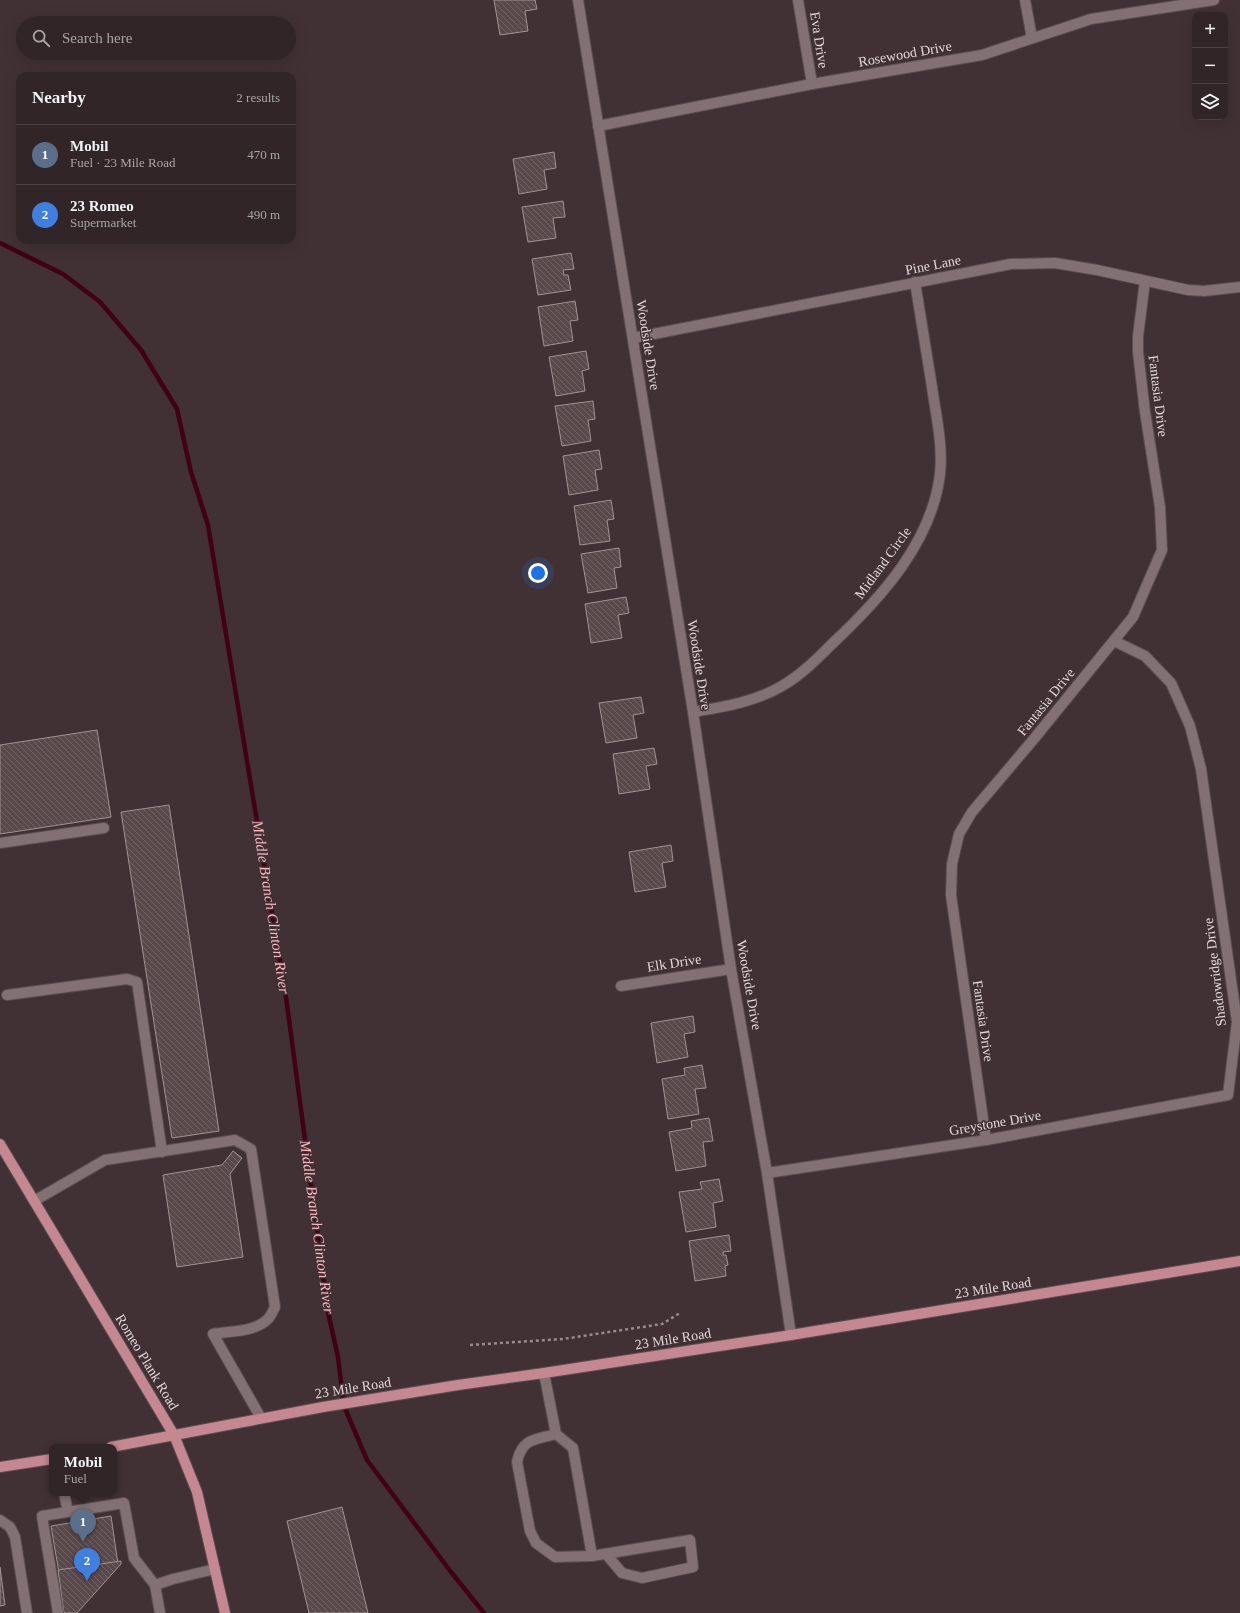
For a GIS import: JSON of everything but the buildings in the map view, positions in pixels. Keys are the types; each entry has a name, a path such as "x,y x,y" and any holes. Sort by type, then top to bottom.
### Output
{"main road":[{"name":"Romeo Plank Road","path":"0,1144 4,1157 34,1201 174,1435 197,1492 225,1613"},
{"name":"23 Mile Road","path":"117,1446 323,1407 458,1385 791,1335 1240,1261"},
{"path":"0,1467 49,1459"}],"street":[{"name":"Woodside Drive","path":"578,0 693,712 731,969 767,1173 791,1335"},
{"name":"Eva Drive","path":"798,0 812,84"},
{"path":"1025,0 1032,38"},
{"name":"Rosewood Drive","path":"598,126 812,84 982,55 1091,19 1214,0"},
{"name":"Pine Lane","path":"633,338 1011,264 1055,264 1097,270 1188,290 1204,291 1240,287"},
{"name":"Fantasia Drive","path":"986,1140 951,895 952,864 959,834 972,812 1134,617 1162,550 1160,507 1145,412 1138,352 1138,336 1145,281"},
{"name":"Midland Circle","path":"693,712 743,702 764,695 782,686 802,672 864,613 882,592 920,538 928,523 935,503 940,474 941,454 940,437 916,282"},
{"name":"Shadowridge Drive","path":"1114,641 1145,656 1170,684 1190,726 1201,769 1237,1022 1228,1095"},
{"path":"0,843 104,828"},
{"name":"Elk Drive","path":"621,986 731,969"},
{"path":"7,995 127,979 137,982 162,1152"},
{"name":"Greystone Drive","path":"767,1173 986,1140 1228,1095"},
{"path":"34,1201 105,1160 235,1140 251,1149 275,1308 269,1318 258,1326 245,1330 213,1334 261,1418"},
{"path":"544,1373 556,1434 573,1448 592,1556"},
{"path":"556,1434 524,1444 520,1450 517,1462 530,1531 536,1543 555,1557 592,1556 690,1540 693,1567 642,1578 622,1573 606,1554"},
{"path":"65,1496 68,1512"},
{"path":"58,1613 42,1516 124,1504 134,1558 155,1585 160,1613"},
{"path":"0,1521 10,1527 15,1537 27,1613"},
{"path":"155,1585 172,1579 215,1569"}],"path":[{"path":"470,1344 571,1338 662,1324 680,1313"}],"waterway":[{"name":"Middle Branch Clinton River","path":"0,243 63,274 100,302 141,350 177,409 191,472 208,525 286,997 328,1312 338,1357 344,1406 367,1460 451,1572 484,1613"}],"place":[{"name":"Mobil","path":"83,1542"},
{"name":"23 Romeo","path":"87,1581"}]}
